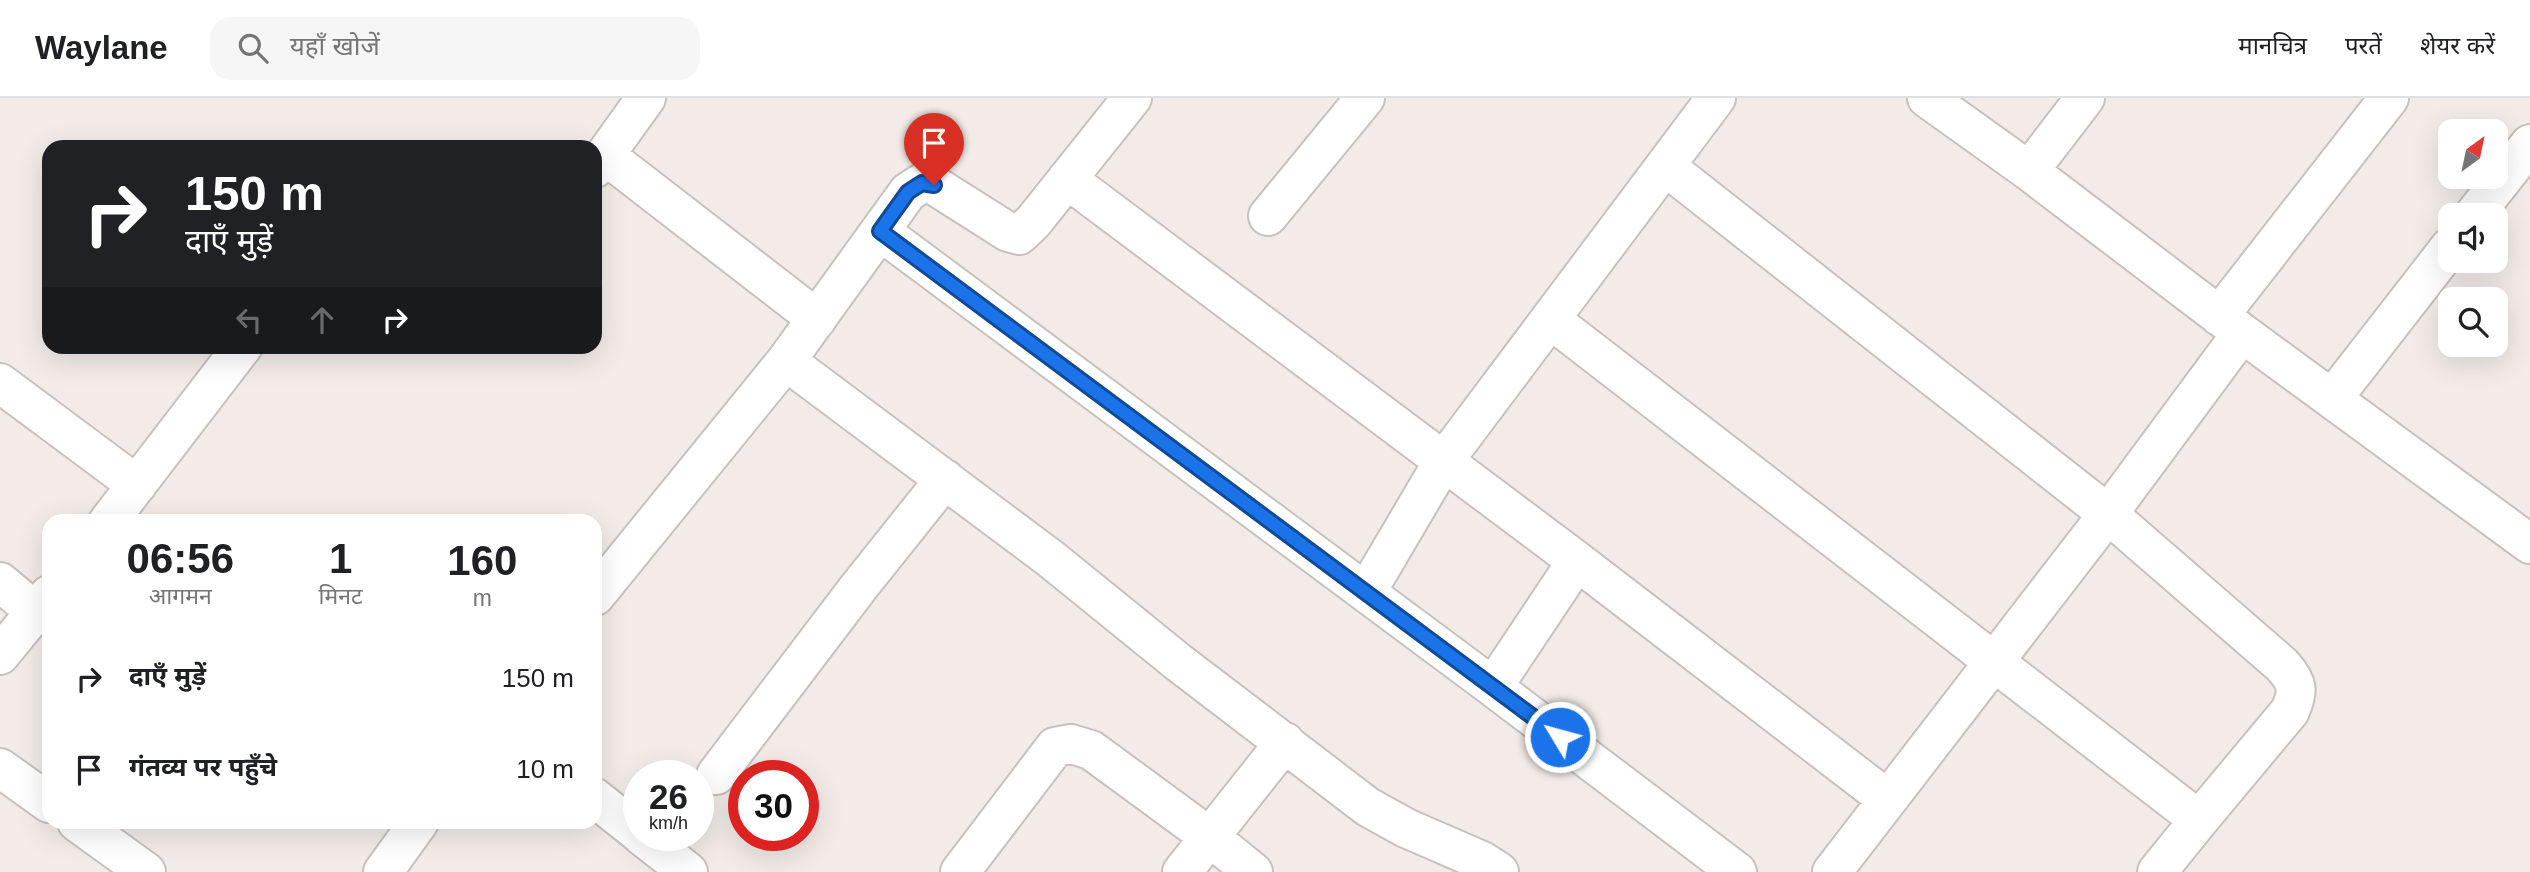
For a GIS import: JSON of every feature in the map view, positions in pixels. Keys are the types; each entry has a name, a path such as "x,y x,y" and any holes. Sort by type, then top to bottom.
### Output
{"street":[{"path":"602,159 646,98"},
{"path":"602,587 786,361 908,192 922,183 934,185 1007,232 1019,235 1033,222 1132,98"},
{"path":"1268,216 1365,98"},
{"path":"1367,591 1443,462 1716,98"},
{"path":"1927,98 2530,544"},
{"path":"2029,171 2085,98"},
{"path":"1832,872 2108,514 2231,325 2389,98"},
{"path":"2483,203 2530,144"},
{"path":"602,163 817,319"},
{"path":"1665,166 2108,514 2283,665 2293,677 2297,695 2290,711 2157,872"},
{"path":"1067,179 1577,561 1887,799"},
{"path":"880,231 1367,591 1737,872"},
{"path":"2332,398 2438,262"},
{"path":"1550,318 2199,820"},
{"path":"114,514 237,354"},
{"path":"786,361 945,479 1368,807 1406,828 1482,861 1499,872"},
{"path":"0,383 137,485"},
{"path":"716,775 858,588 945,479"},
{"path":"1493,687 1577,561"},
{"path":"0,582 42,604 0,655"},
{"path":"1182,872 1285,742"},
{"path":"960,872 1055,747 1071,744 1091,750 1253,872"},
{"path":"0,769 42,798"},
{"path":"602,804 623,820"},
{"path":"100,829 146,872"},
{"path":"383,872 414,829"},
{"path":"661,851 688,872"}],"route":[{"path":"934,185 922,183 908,192 880,231 1560,737"}]}
